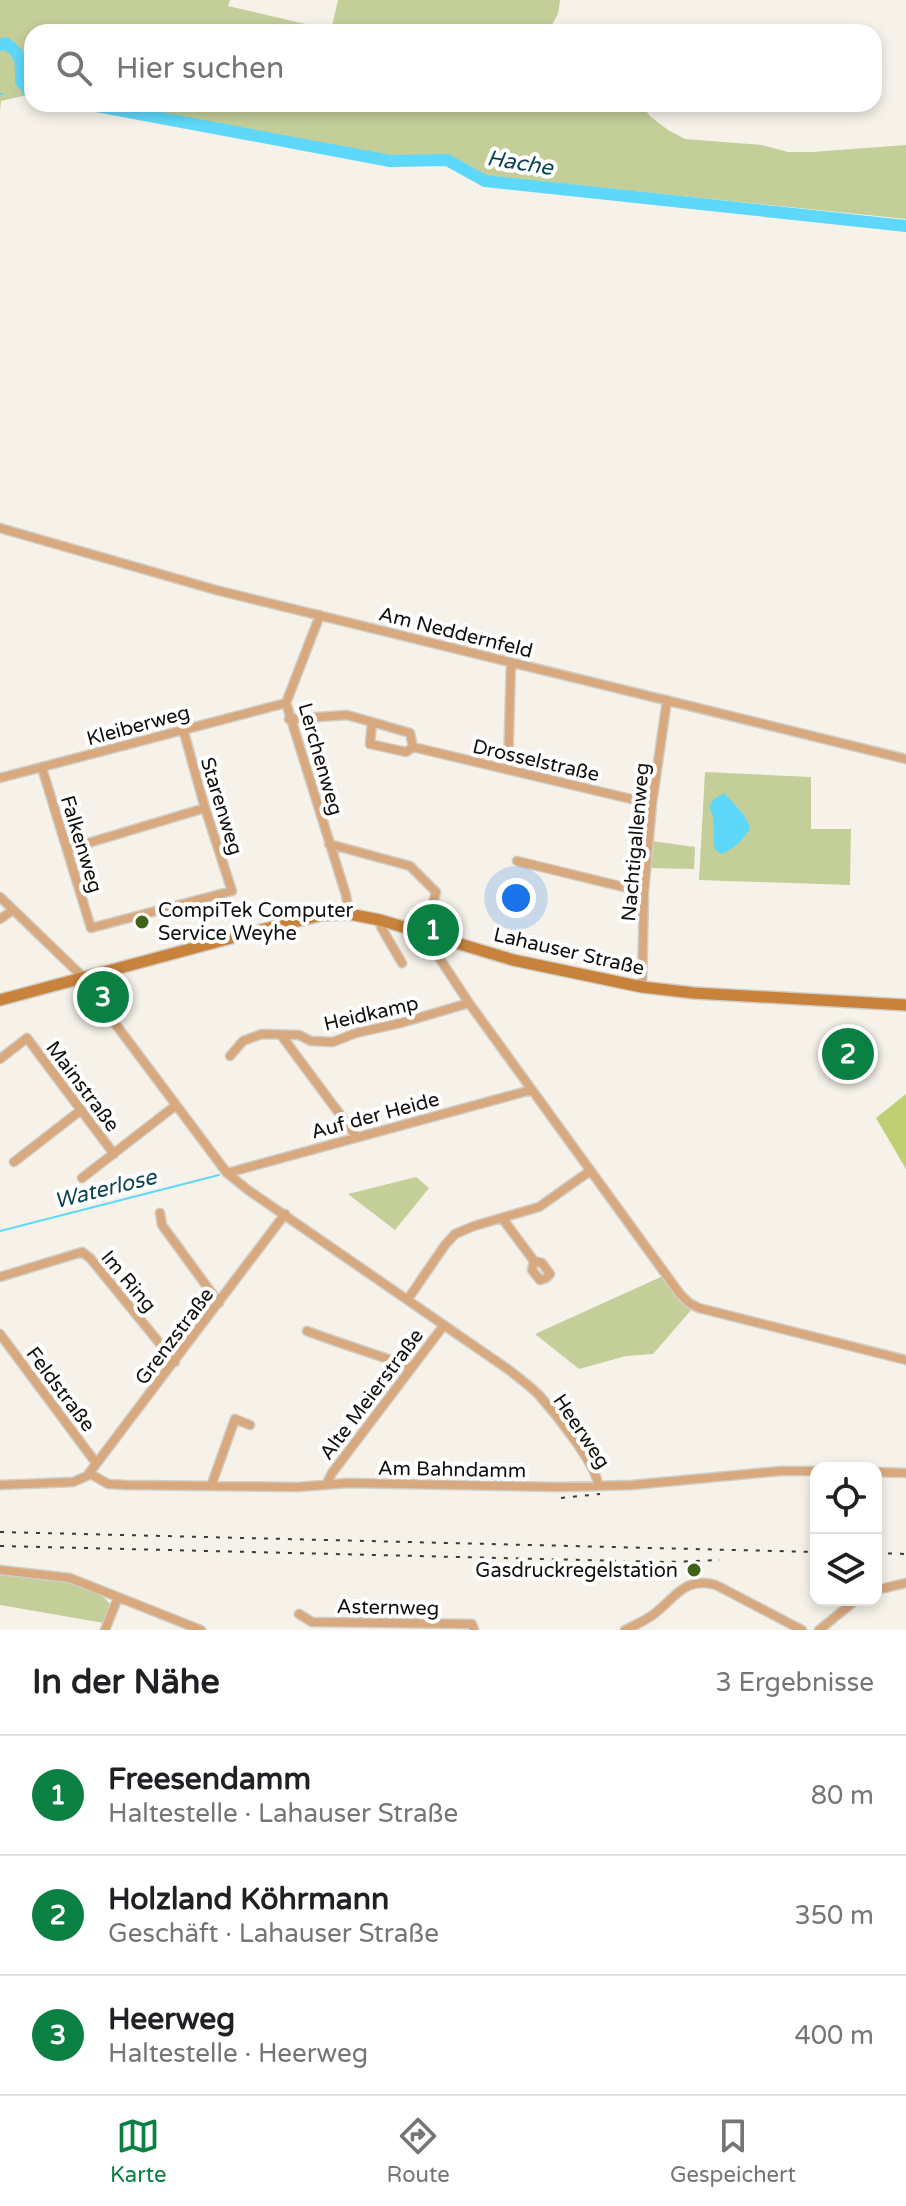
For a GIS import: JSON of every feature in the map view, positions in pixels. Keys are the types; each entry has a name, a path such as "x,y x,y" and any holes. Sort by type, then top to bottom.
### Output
{"street":[{"name":"Am Neddernfeld","path":"0,528 216,590 906,759"},
{"name":"Lerchenweg","path":"320,615 286,703 346,895 349,914"},
{"path":"508,770 511,663"},
{"name":"Nachtigallenweg","path":"642,987 644,892 652,804 667,700"},
{"name":"Kleiberweg","path":"0,778 286,703"},
{"name":"Drosselstraße","path":"289,719 347,715 410,733 413,747"},
{"name":"Drosselstraße","path":"372,722 370,744 406,752 413,747 652,804"},
{"name":"Starenweg","path":"91,928 232,891 183,729"},
{"name":"Falkenweg","path":"42,768 91,928"},
{"path":"68,849 205,808"},
{"path":"329,844 410,866 436,892 428,934 436,953 531,1090 689,1303 906,1360"},
{"path":"517,861 644,892"},
{"name":"Heerweg","path":"0,897 84,978 97,1000 227,1173 509,1370 537,1393 581,1450 598,1477 598,1485"},
{"path":"0,919 13,910"},
{"name":"Lahauser Straße","path":"0,1000 261,930 322,915 349,914 380,920 513,960 642,987 694,993 906,1005"},
{"path":"380,920 402,963"},
{"name":"Heidkamp","path":"230,1056 243,1041 262,1034 299,1035 311,1041 333,1042 469,1003"},
{"path":"281,1035 356,1136"},
{"name":"Mainstraße","path":"0,1059 27,1038 114,1154"},
{"name":"Auf der Heide","path":"227,1173 531,1090"},
{"path":"82,1178 175,1106"},
{"path":"14,1162 81,1110"},
{"path":"408,1299 455,1234 545,1203 590,1171"},
{"path":"160,1213 162,1225 219,1303"},
{"name":"Grenzstraße","path":"88,1475 285,1214"},
{"path":"502,1218 534,1261"},
{"name":"Im Ring","path":"0,1277 82,1252 175,1362"},
{"name":"Alte Meierstraße","path":"326,1485 410,1367 444,1325"},
{"path":"307,1331 410,1367"},
{"name":"Feldstraße","path":"0,1334 96,1463"},
{"path":"211,1486 235,1419 250,1425"},
{"name":"Am Bahndamm","path":"0,1485 73,1482 88,1475 108,1484 211,1486 632,1485 810,1471"},
{"path":"882,1472 906,1473"},
{"path":"0,1570 70,1578 201,1630"},
{"path":"625,1630 657,1612 681,1589 702,1581 716,1585 802,1630"},
{"path":"882,1589 906,1583"},
{"path":"105,1630 118,1597"},
{"path":"819,1630 849,1606"},
{"name":"Asternweg","path":"299,1614 312,1622 472,1624 474,1630"}],"green space":[{"path":"0,0 230,0 228,6 305,24 24,24 24,96 1,101 0,111"},
{"path":"338,0 560,0 552,24 332,24"},
{"path":"152,112 647,112 668,130 685,139 762,145 788,152 906,145 906,219 487,176 449,157 390,157"},
{"path":"705,772 811,777 811,829 851,829 850,885 699,880"},
{"path":"652,841 695,847 694,869 651,868"},
{"path":"906,1094 906,1169 876,1118"},
{"path":"416,1177 429,1188 395,1230 348,1194"},
{"path":"663,1276 692,1309 653,1354 626,1356 579,1369 535,1334"},
{"path":"0,1572 77,1584 104,1597 112,1607 104,1623 0,1605"}],"water":[{"path":"724,793 744,815 750,827 739,843 722,854 715,850 713,817 709,806"}],"waterway":[{"name":"Hache","path":"0,45 5,43 18,55 24,85"},
{"name":"Hache","path":"129,112 390,161 447,160 485,181 906,226"},
{"name":"Waterlose","path":"0,1231 219,1175"}],"railway":[{"path":"561,1498 600,1494"},
{"path":"0,1532 810,1552"},
{"path":"0,1546 668,1562 720,1560"},
{"path":"882,1553 906,1554"}],"place":[{"name":"CompiTek Computer Service Weyhe","path":"142,922"},
{"name":"Freesendamm","path":"433,930"},
{"name":"Heerweg","path":"103,997"},
{"name":"Holzland Köhrmann","path":"848,1054"},
{"name":"Gasdruckregelstation","path":"694,1570"}]}
